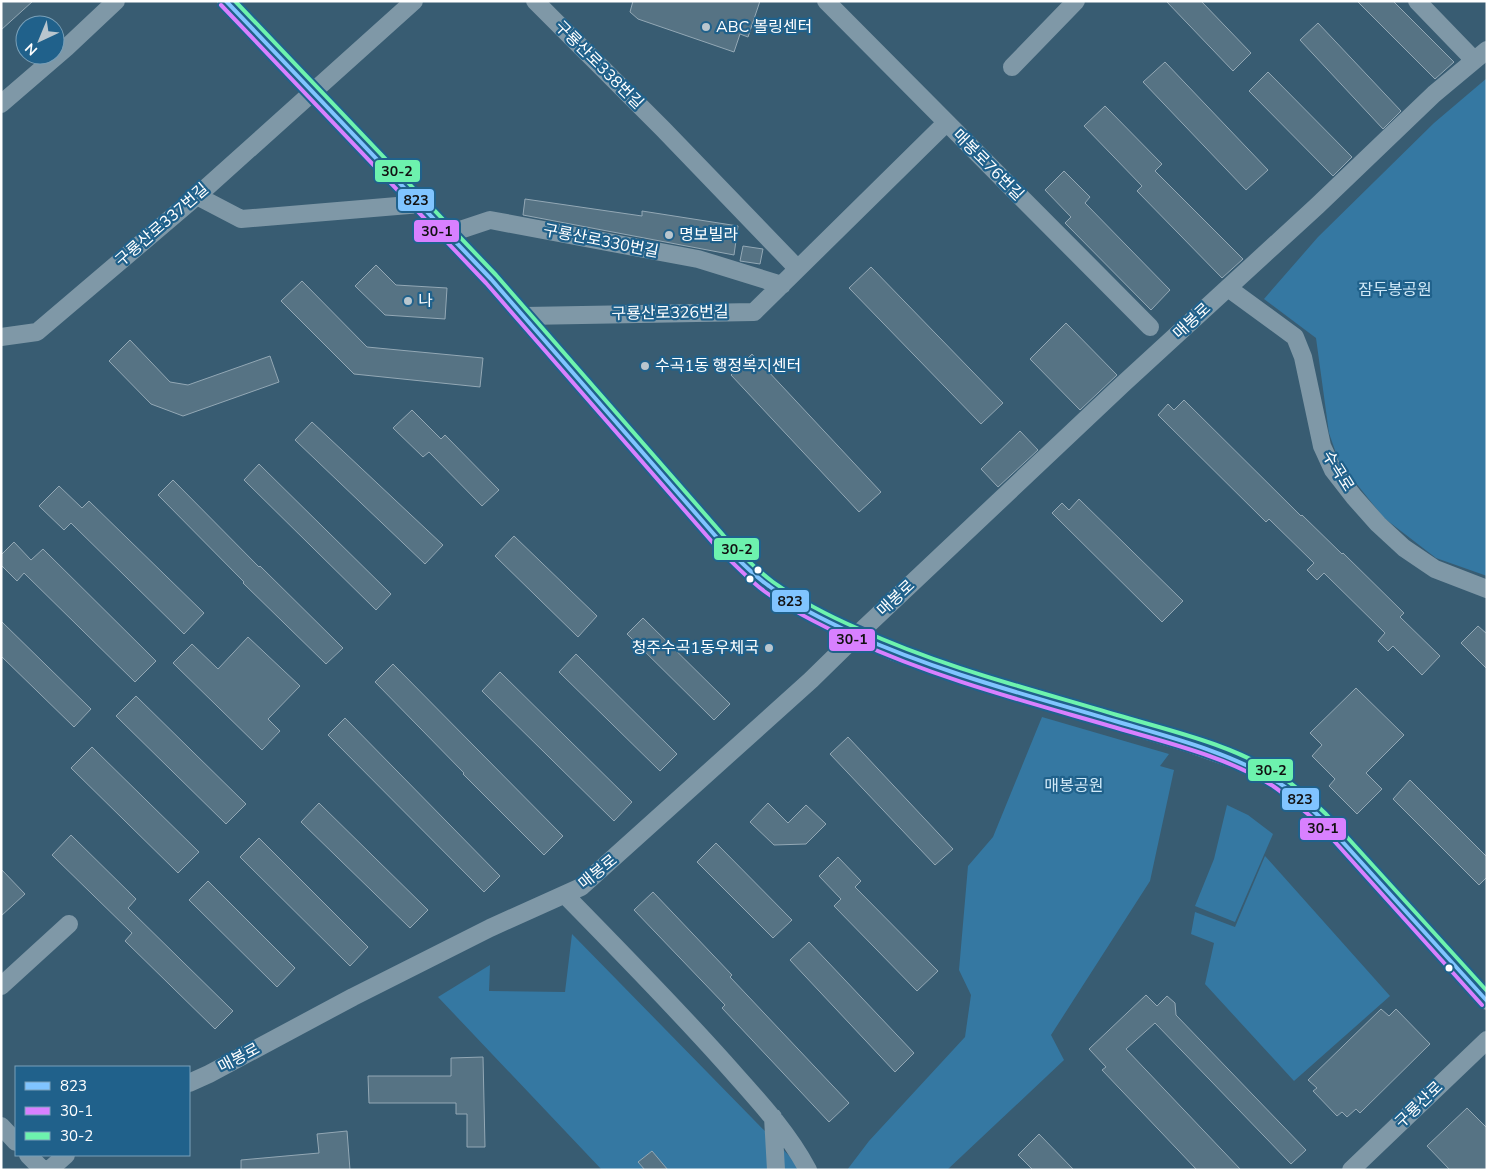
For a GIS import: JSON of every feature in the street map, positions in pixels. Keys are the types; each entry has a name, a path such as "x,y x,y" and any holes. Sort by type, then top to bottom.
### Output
{"street":[{"path":"1,104 66,48 116,1"},
{"path":"226,1 525,316 719,540 768,586 793,604 894,652 966,677 1188,743 1238,761 1275,780 1296,795 1321,818 1487,1001"},
{"path":"311,92 414,1"},
{"name":"구룡산로338번길","path":"535,1 663,129 797,268"},
{"name":"매봉로76번길","path":"826,1 1150,327"},
{"path":"1012,67 1076,1"},
{"path":"1417,1 1481,55"},
{"name":"매봉로","path":"190,1083 490,928 582,887 811,680 857,634 1318,206 1434,94 1481,55"},
{"name":"구룡산로337번길","path":"1,337 36,332 196,196 311,92"},
{"name":"구룡산로326번길","path":"525,316 754,312 946,123"},
{"path":"196,196 241,219 420,204"},
{"name":"구룡산로330번길","path":"448,234 490,220 698,259 782,285"},
{"name":"수곡로","path":"1228,288 1295,337 1303,358 1322,446 1333,470 1354,497 1378,524 1404,548 1435,569 1487,589"},
{"path":"565,895 640,970 773,1117 798,1151 808,1170"},
{"path":"1,986 69,924"},
{"name":"구룡산로","path":"1351,1170 1487,1040"},
{"path":"773,1117 776,1170"},
{"path":"1,1126 15,1141"},
{"path":"29,1156 42,1170"},
{"path":"49,1170 65,1156"}],"green space":[{"name":"잠두봉공원","path":"1487,78 1487,576 1436,558 1384,518 1339,462 1329,433 1316,338 1264,299 1318,237 1434,123"},
{"name":"매봉공원","path":"1042,717 1169,754 1160,766 1174,770 1150,881 1051,1035 1064,1060 947,1170 847,1170 869,1141 965,1037 971,995 959,970 968,866 993,837"},
{"path":"1227,805 1248,815 1273,834 1235,922 1195,906 1214,859"},
{"path":"1265,856 1390,996 1294,1081 1205,984 1214,943 1191,934 1195,912 1235,927"},
{"path":"572,934 803,1170 602,1170 438,997 490,965 489,991 565,992"}],"building":[{"path":"1,1 33,1 18,15 15,15 15,17 1,30"},
{"name":"ABC 볼링센터","path":"633,1 760,1 748,37 740,34 734,52 638,19 630,12"},
{"path":"1166,1 1201,1 1251,53 1233,71"},
{"path":"1357,1 1393,1 1454,62 1435,79"},
{"path":"1318,23 1401,111 1383,129 1300,40"},
{"path":"1165,62 1268,170 1246,190 1143,82"},
{"path":"1268,72 1352,157 1333,176 1249,91"},
{"path":"1105,106 1162,164 1155,171 1243,259 1222,278 1137,191 1142,186 1084,126"},
{"path":"1064,171 1090,197 1085,203 1170,290 1151,310 1065,223 1071,217 1045,190"},
{"name":"명보빌라","path":"525,199 642,216 642,211 738,226 734,255 523,215"},
{"path":"743,246 763,249 760,264 740,261"},
{"name":"나","path":"376,265 396,285 447,288 445,319 385,315 355,286"},
{"path":"871,267 1003,403 981,424 849,288"},
{"path":"302,281 367,347 483,358 480,387 354,374 281,301"},
{"path":"1066,323 1117,375 1080,410 1030,359"},
{"path":"130,340 170,382 188,385 270,356 279,382 183,416 151,404 109,361"},
{"path":"752,354 881,492 859,512 731,375"},
{"path":"1184,400 1301,516 1343,553 1404,613 1400,617 1440,656 1422,675 1393,646 1388,651 1378,641 1385,633 1324,573 1317,580 1307,570 1314,563 1269,519 1266,522 1158,415 1168,404 1174,410"},
{"path":"412,410 441,439 445,435 499,490 482,506 429,452 423,457 393,428"},
{"path":"312,422 443,545 425,564 295,440"},
{"path":"1020,431 1038,450 998,487 981,469"},
{"path":"259,464 391,594 376,610 244,480"},
{"path":"173,480 343,648 326,664 243,583 158,495"},
{"path":"59,486 82,508 89,501 204,613 184,634 71,523 64,530 39,506"},
{"path":"1079,499 1183,601 1162,622 1052,513 1062,503 1069,510"},
{"path":"514,536 597,616 578,637 495,556"},
{"path":"14,542 31,560 43,549 156,661 135,682 24,573 17,581 1,565 1,555"},
{"path":"643,618 730,704 714,720 627,634"},
{"path":"1,621 91,709 74,727 1,656"},
{"path":"1478,626 1487,634 1487,669 1461,643"},
{"path":"248,637 300,686 268,719 280,731 262,750 173,663 192,644 218,669"},
{"path":"576,654 677,754 660,771 559,672"},
{"path":"393,664 563,836 544,855 375,682"},
{"path":"500,672 632,802 614,821 482,691"},
{"path":"1356,688 1404,735 1366,773 1382,789 1357,814 1329,786 1335,779 1312,756 1322,745 1310,733"},
{"path":"136,696 246,804 226,824 116,716"},
{"path":"345,718 500,876 484,892 328,735"},
{"path":"848,737 953,849 935,865 830,754"},
{"path":"92,747 199,852 178,873 71,768"},
{"path":"1410,780 1487,857 1487,877 1479,885 1393,799"},
{"path":"319,803 428,910 410,928 301,822"},
{"path":"768,803 788,823 806,805 826,824 806,844 774,845 750,822"},
{"path":"71,835 136,899 128,908 233,1011 215,1029 125,941 132,933 52,855"},
{"path":"259,838 368,947 350,966 240,857"},
{"path":"716,843 792,920 773,938 697,862"},
{"path":"838,857 861,881 855,887 938,971 917,991 834,906 841,899 819,876"},
{"path":"1,869 25,894 1,916"},
{"path":"208,881 295,968 277,987 189,900"},
{"path":"653,892 849,1103 829,1122 722,1008 725,1005 634,910"},
{"path":"809,942 914,1053 895,1072 790,960"},
{"path":"1146,995 1157,1006 1167,996 1175,1003 1176,1015 1306,1150 1291,1164 1155,1023 1126,1049 1241,1170 1197,1170 1102,1070 1106,1067 1089,1049"},
{"path":"1381,1009 1389,1016 1396,1009 1430,1044 1360,1113 1356,1109 1347,1117 1342,1112 1337,1116 1313,1091 1317,1088 1308,1080"},
{"path":"483,1057 485,1147 467,1147 467,1114 456,1114 456,1103 369,1103 368,1076 451,1076 451,1058"},
{"path":"1467,1108 1487,1128 1487,1170 1450,1170 1427,1146"},
{"path":"347,1131 350,1170 241,1170 241,1160 319,1153 317,1134"},
{"path":"1039,1134 1074,1170 1033,1170 1018,1155"},
{"path":"652,1151 668,1170 645,1170 638,1162"}],"transit line":[{"name":"823","path":"226,1 491,279 719,540 762,581 810,612 886,648 983,682 1197,746 1256,770 1281,784 1321,818 1487,1001"},
{"name":"30-2","path":"235,1 496,275 724,536 766,577 794,596 890,643 986,676 1200,739 1260,764 1291,784 1326,814 1487,991"},
{"name":"30-1","path":"221,5 486,283 714,544 764,591 818,624 884,654 916,666 1013,698 1194,751 1255,775 1273,786 1317,822 1482,1005"}],"place":[{"name":"ABC 볼링센터","path":"706,27"},
{"name":"명보빌라","path":"669,235"},
{"name":"나","path":"408,301"},
{"name":"수곡1동 행정복지센터","path":"645,366"},
{"name":"청주수곡1동우체국","path":"769,648"}]}
